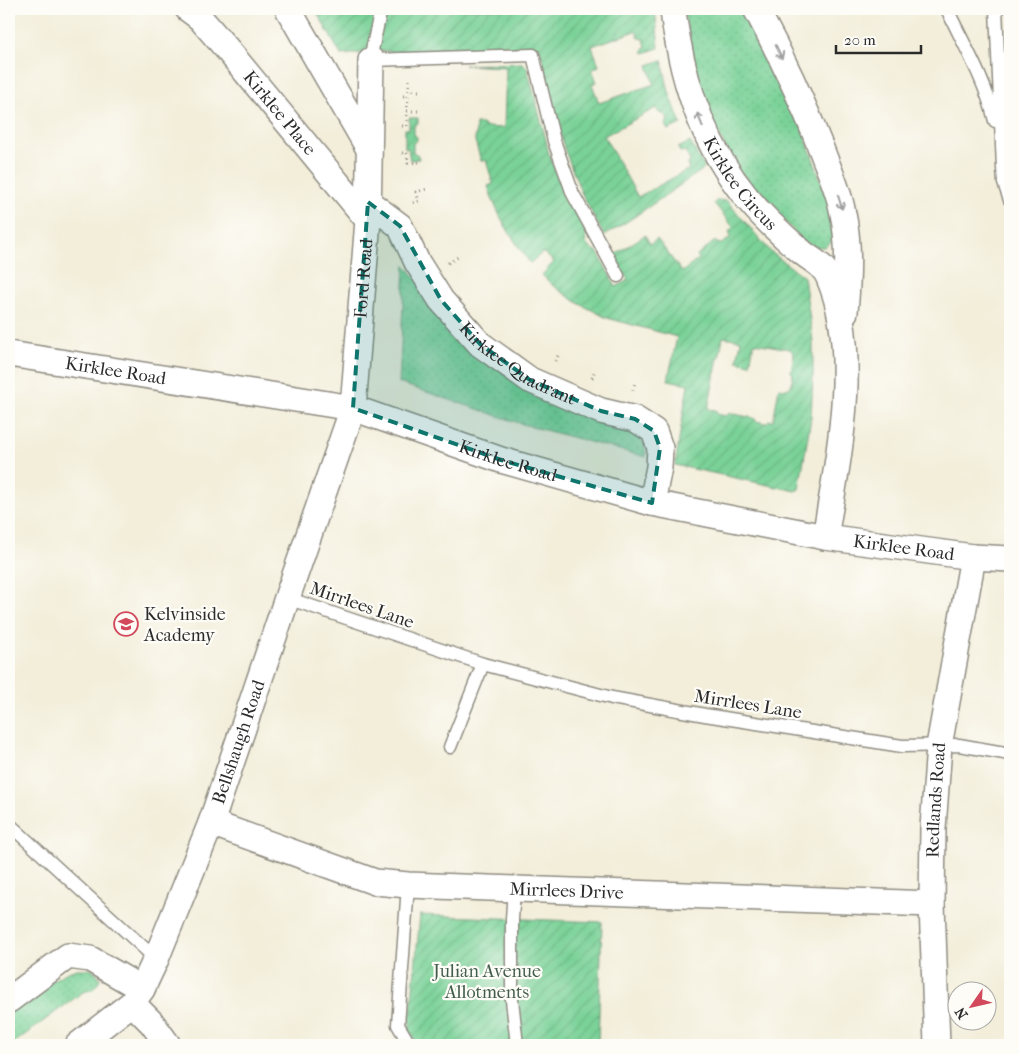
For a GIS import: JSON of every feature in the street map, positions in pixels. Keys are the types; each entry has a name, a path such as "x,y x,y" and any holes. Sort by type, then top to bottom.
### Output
{"street":[{"name":"Kirklee Place","path":"188,9 200,18 368,211"},
{"path":"288,9 369,149"},
{"name":"Kirklee Circus","path":"673,9 677,39 688,82 708,139 731,176 752,204 787,240 818,263 824,270 829,277 836,298 843,335 845,377 841,438 825,536"},
{"name":"Kirklee Circus","path":"756,9 797,91 830,173 842,209 848,281 843,335"},
{"name":"Ford Road","path":"353,408 368,211 371,60"},
{"name":"Kirklee Quadrant","path":"368,211 400,226 417,262 441,300 480,344 530,380 601,411 635,419 654,431 660,448 652,503"},
{"name":"Kirklee Road","path":"9,354 353,408 501,460 652,503 825,536 973,557 1010,559"},
{"name":"Bellshaugh Road","path":"78,1045 137,996 156,959 211,823 353,408"},
{"name":"Redlands Road","path":"937,1045 932,904 933,828 938,746 973,557"},
{"name":"Mirrlees Drive","path":"211,823 375,882 408,885 932,904"},
{"path":"9,1000 68,956 90,959 137,996 152,1023 168,1045"}],"lane":[{"path":"381,9 371,60 533,55 554,141 574,194 618,276"},
{"path":"947,9 992,107 1002,151"},
{"path":"996,9 1004,183 1010,200"},
{"name":"Mirrlees Lane","path":"287,598 483,664 612,698 695,714 902,746 960,746 1010,754"},
{"path":"450,747 483,664"},
{"path":"9,824 156,959"},
{"path":"408,885 398,1025 410,1045"},
{"path":"514,889 512,1000 517,1045"}],"path":[{"path":"403,80 409,80 409,90 419,91"},
{"path":"402,126 407,126 408,96 403,96"},
{"path":"407,111 418,111"},
{"path":"402,153 407,153 408,163 420,162"},
{"path":"412,203 419,202 416,192 426,189"}],"highlighted area":[{"path":"368,202 400,226 441,300 480,344 530,380 601,411 635,419 654,431 660,448 652,503 501,460 353,408"}],"green space":[{"path":"315,9 655,9 659,48 644,53 643,51 646,47 644,39 639,38 636,31 592,46 599,66 592,69 597,82 592,84 599,103 654,84 648,65 662,60 669,92 681,124 668,130 665,125 668,120 656,108 604,136 638,197 689,169 687,165 690,161 685,151 680,152 678,148 690,142 705,168 604,236 581,192 564,148 539,46 427,53 384,51 341,55"},
{"path":"683,9 743,9 755,29 801,125 833,214 835,231 832,241 825,247 812,247 803,241 734,166 703,101"},
{"path":"522,63 527,67 552,163 587,234 585,240 587,245 597,251 616,287 628,280 614,255 645,235 650,244 657,239 682,272 699,259 697,256 715,241 722,244 730,238 729,231 733,227 714,203 718,200 727,201 771,252 804,277 813,341 813,377 811,418 799,489 796,491 675,465 688,384 668,380 677,337 607,318 578,303 552,285 542,275 554,262 543,252 530,263 500,217 488,186 493,184 486,160 481,161 475,141 476,124 482,124 485,127 504,128 506,67 464,65","holes":["723,337 741,340 737,361 750,364 754,343 790,349 794,354 791,386 787,389 779,388 773,421 769,420 766,423 756,421 754,418 729,413 726,416 717,414 716,410 708,409"]},
{"path":"409,118 418,118 418,123 414,126 414,134 417,140 413,143 413,152 418,155 419,159 410,160 408,148 405,148 405,129 409,129"},
{"path":"405,265 418,281 590,418 638,436 644,444 646,457 522,424 399,383"},
{"name":"Julian Avenue Allotments","path":"420,915 602,922 598,1044 614,1045 418,1045 409,1030"},
{"path":"77,969 93,969 100,978 96,986 89,991 83,992 9,1045 9,1013 59,976"}],"place":[{"name":"Kelvinside Academy","path":"126,624"}]}
